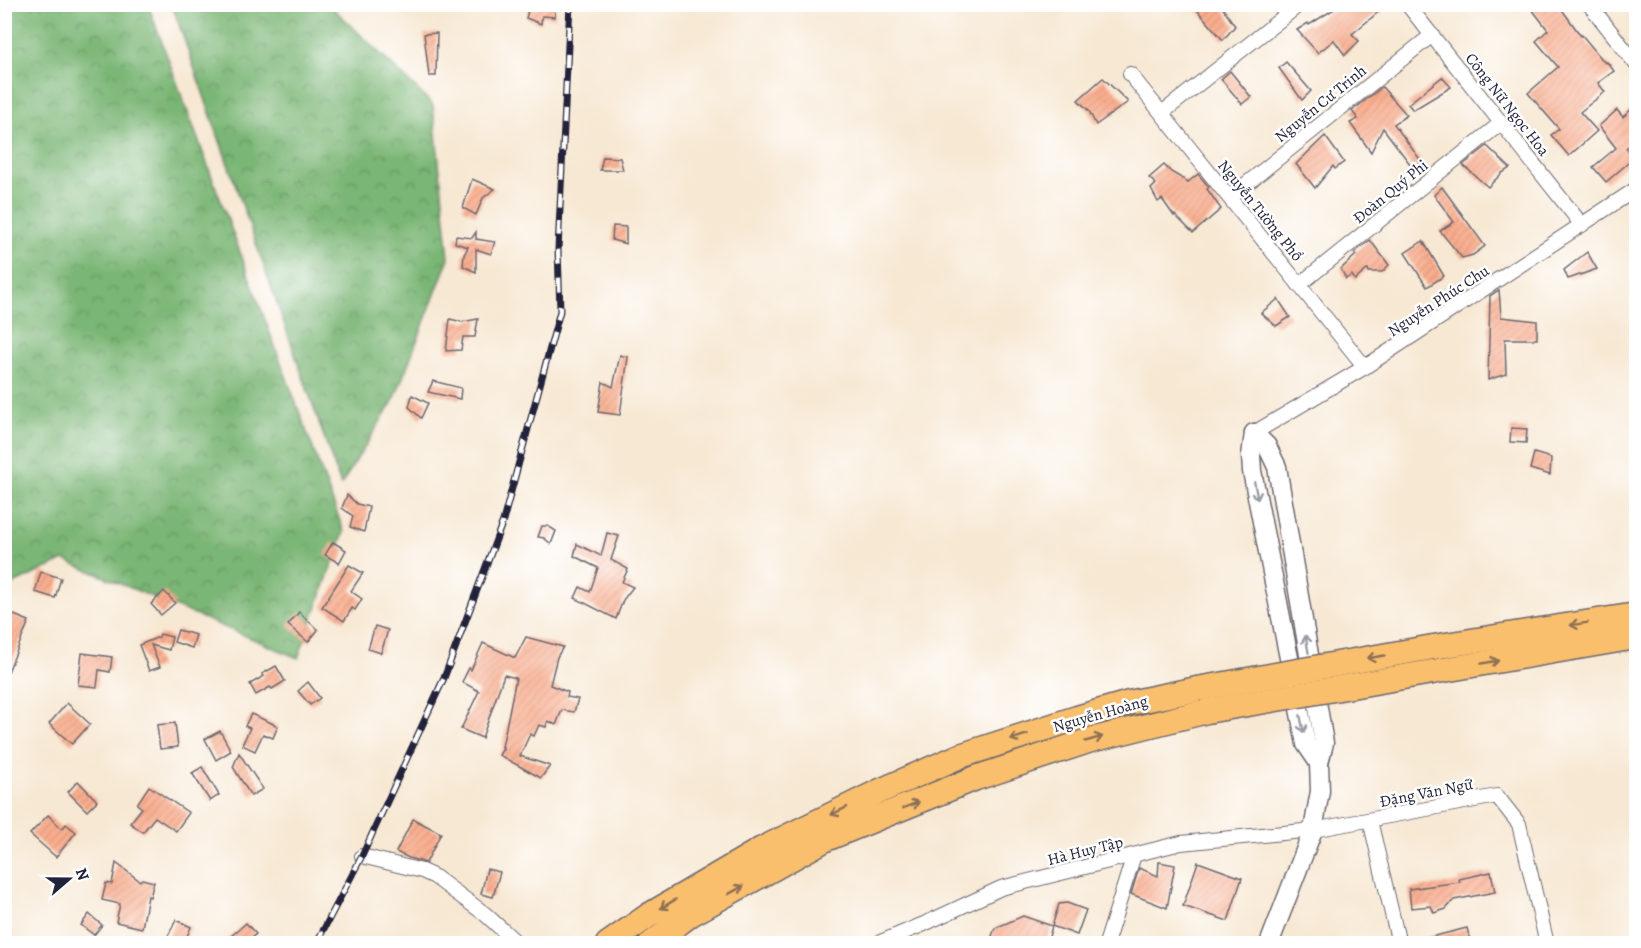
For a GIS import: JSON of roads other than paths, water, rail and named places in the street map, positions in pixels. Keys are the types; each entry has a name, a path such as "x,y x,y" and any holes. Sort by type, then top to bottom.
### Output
{"highway":[{"name":"Nguyễn Hoàng","path":"608,944 648,916 762,849 880,791 960,756 1077,718 1129,703 1197,689 1433,647 1636,615"},
{"name":"Nguyễn Hoàng","path":"651,944 691,914 826,839 987,774 1091,740 1207,711 1636,637"}],"street":[{"path":"1162,113 1300,4"},
{"name":"Công Nữ Ngọc Hoa","path":"1407,4 1582,225"},
{"path":"1589,4 1636,64"},
{"name":"Nguyễn Cư Trinh","path":"1230,197 1432,35"},
{"name":"Nguyễn Tường Phổ","path":"1130,74 1365,367"},
{"name":"Đoàn Quý Phi","path":"1299,285 1501,123"},
{"name":"Nguyễn Phúc Chu","path":"1254,433 1365,367 1636,189"},
{"path":"1254,433 1267,446 1276,467 1324,743 1319,764 1320,791 1313,831 1269,944"},
{"path":"1254,433 1252,471 1306,744 1319,764"},
{"path":"1279,603 1299,601"},
{"name":"Đặng Văn Ngữ","path":"1313,831 1497,796 1519,824 1546,944"},
{"path":"1370,820 1399,944"},
{"name":"Hà Huy Tập","path":"876,944 1001,888 1181,843 1313,831"},
{"path":"1106,944 1134,855"},
{"path":"362,856 422,871 435,877 485,914 519,944"}],"railway":[{"path":"316,944 362,856 444,678 503,521 560,311 558,249 570,4"}]}
